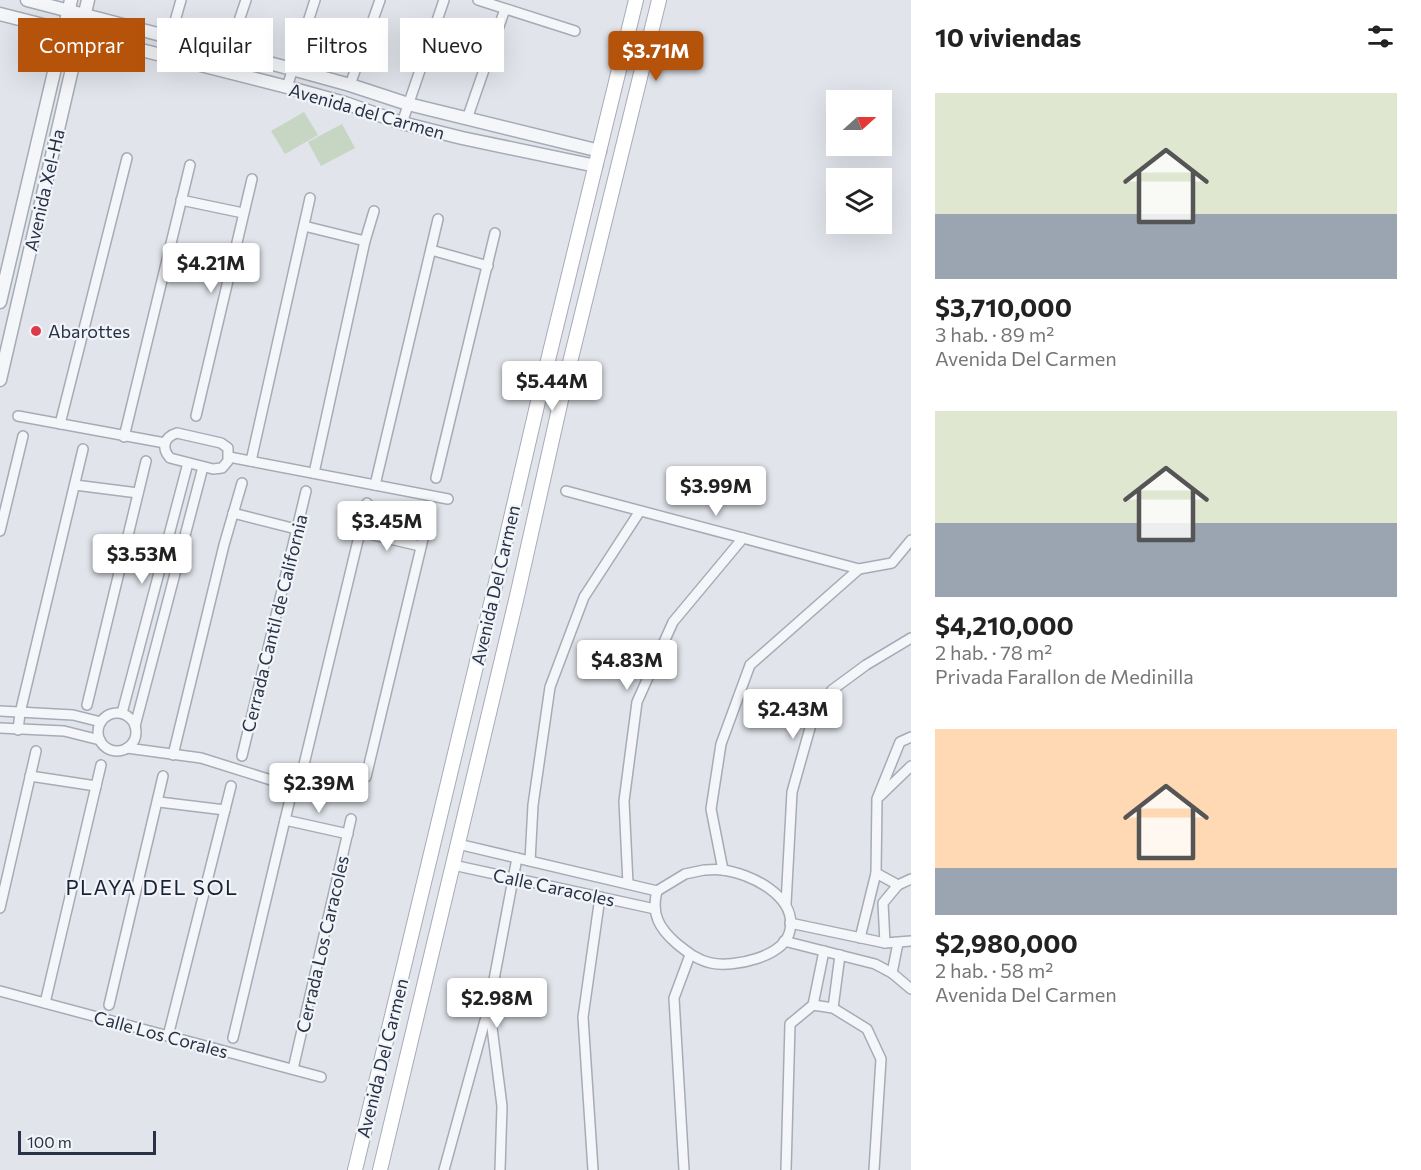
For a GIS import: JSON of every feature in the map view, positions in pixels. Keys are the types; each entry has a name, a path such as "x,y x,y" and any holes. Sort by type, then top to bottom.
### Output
{"main road":[{"name":"Avenida Del Carmen","path":"355,1170 636,0"},
{"name":"Avenida Del Carmen","path":"380,1170 517,596 563,391 659,0"},
{"path":"540,393 551,396 563,391"},
{"path":"494,591 517,596"},
{"path":"447,786 470,792"},
{"path":"417,915 440,920"}],"street":[{"name":"Avenida del Carmen","path":"27,0 69,5 84,14 157,34"},
{"name":"Avenida Xel-Ha","path":"83,18 88,0"},
{"path":"176,18 181,0"},
{"path":"240,18 246,0"},
{"path":"309,18 315,0"},
{"path":"350,85 380,0"},
{"path":"402,123 444,0"},
{"path":"478,0 575,31"},
{"path":"466,119 505,9"},
{"name":"Avenida del Carmen","path":"0,14 18,19"},
{"name":"Avenida Xel-Ha","path":"0,302 53,72"},
{"name":"Avenida Xel-Ha","path":"0,380 71,72"},
{"name":"Avenida del Carmen","path":"226,72 345,103 402,123 524,152 596,166"},
{"path":"287,87 291,72"},
{"name":"Avenida del Carmen","path":"303,72 408,104 600,151"},
{"path":"524,152 528,134"},
{"path":"60,424 126,158"},
{"path":"124,436 190,165"},
{"path":"196,416 252,179"},
{"path":"251,461 310,198"},
{"path":"181,200 243,213"},
{"path":"314,473 365,241 374,212"},
{"path":"375,484 438,219"},
{"path":"304,226 365,241"},
{"path":"436,478 495,233"},
{"path":"430,250 488,266"},
{"path":"18,416 165,443"},
{"path":"181,433 221,442 228,448 230,457 222,468 203,467 170,458 165,450 165,443 172,434 181,433"},
{"path":"0,531 23,436"},
{"path":"18,730 20,713 83,449"},
{"path":"230,457 448,499"},
{"path":"87,705 146,461"},
{"path":"123,713 188,463"},
{"path":"127,748 135,739 135,726 203,467"},
{"path":"173,755 224,545 242,483"},
{"path":"75,485 138,493"},
{"name":"Cerrada Cantil de California","path":"242,756 306,491"},
{"path":"566,491 859,568 892,563 911,540"},
{"path":"300,781 367,503"},
{"path":"530,861 532,805 550,687 584,597 640,511"},
{"path":"233,513 296,529"},
{"path":"366,777 429,514"},
{"path":"360,532 420,546"},
{"path":"628,884 624,801 637,702 673,622 743,538"},
{"path":"723,870 711,809 721,744 750,665 859,568"},
{"path":"786,904 773,891 757,882 741,874 723,870 704,870 685,874 657,891 654,904 658,922 672,939 690,955 711,963 734,964 754,960 771,952 784,941 790,931 786,904 792,792 812,721 832,690 866,665 911,638"},
{"path":"0,711 73,715 101,722"},
{"path":"135,726 133,721 123,713 110,714 98,728 100,740 104,746 115,751 127,748 201,758 271,780 333,783"},
{"path":"0,728 64,731 100,740"},
{"path":"860,938 876,873 877,799 900,742 911,737"},
{"path":"0,908 36,751"},
{"path":"45,1003 101,765"},
{"path":"877,799 911,766"},
{"path":"30,776 96,786"},
{"path":"109,1005 164,776"},
{"path":"168,1036 231,786"},
{"path":"233,1038 290,799"},
{"path":"159,802 225,810"},
{"name":"Cerrada Los Caracoles","path":"293,1069 351,819"},
{"path":"285,820 348,834"},
{"name":"Calle Caracoles","path":"458,844 657,891"},
{"path":"444,1170 489,1006 517,858"},
{"name":"Calle Caracoles","path":"453,865 655,909"},
{"path":"574,892 578,873"},
{"path":"876,873 898,885"},
{"path":"885,943 883,903 898,885 911,879"},
{"path":"593,1170 583,1017 600,897"},
{"path":"869,900 883,903"},
{"path":"790,923 885,943 911,941"},
{"path":"805,946 803,938 808,927"},
{"path":"784,941 875,963 892,973 911,989"},
{"path":"892,973 898,943"},
{"path":"786,1170 790,1024 813,1005 824,951"},
{"path":"684,1170 674,998 690,955"},
{"path":"833,1008 840,955"},
{"name":"Calle Los Corales","path":"0,991 321,1077"},
{"path":"813,1005 833,1008 867,1029 881,1059 874,1170"},
{"path":"489,1006 502,1106 500,1170"}],"green space":[{"path":"304,112 318,135 285,154 271,131"},
{"path":"342,124 355,148 321,166 308,142"}],"place":[{"name":"Abarottes","path":"36,331"}],"district":[{"name":"PLAYA DEL SOL","path":"152,886"}]}
